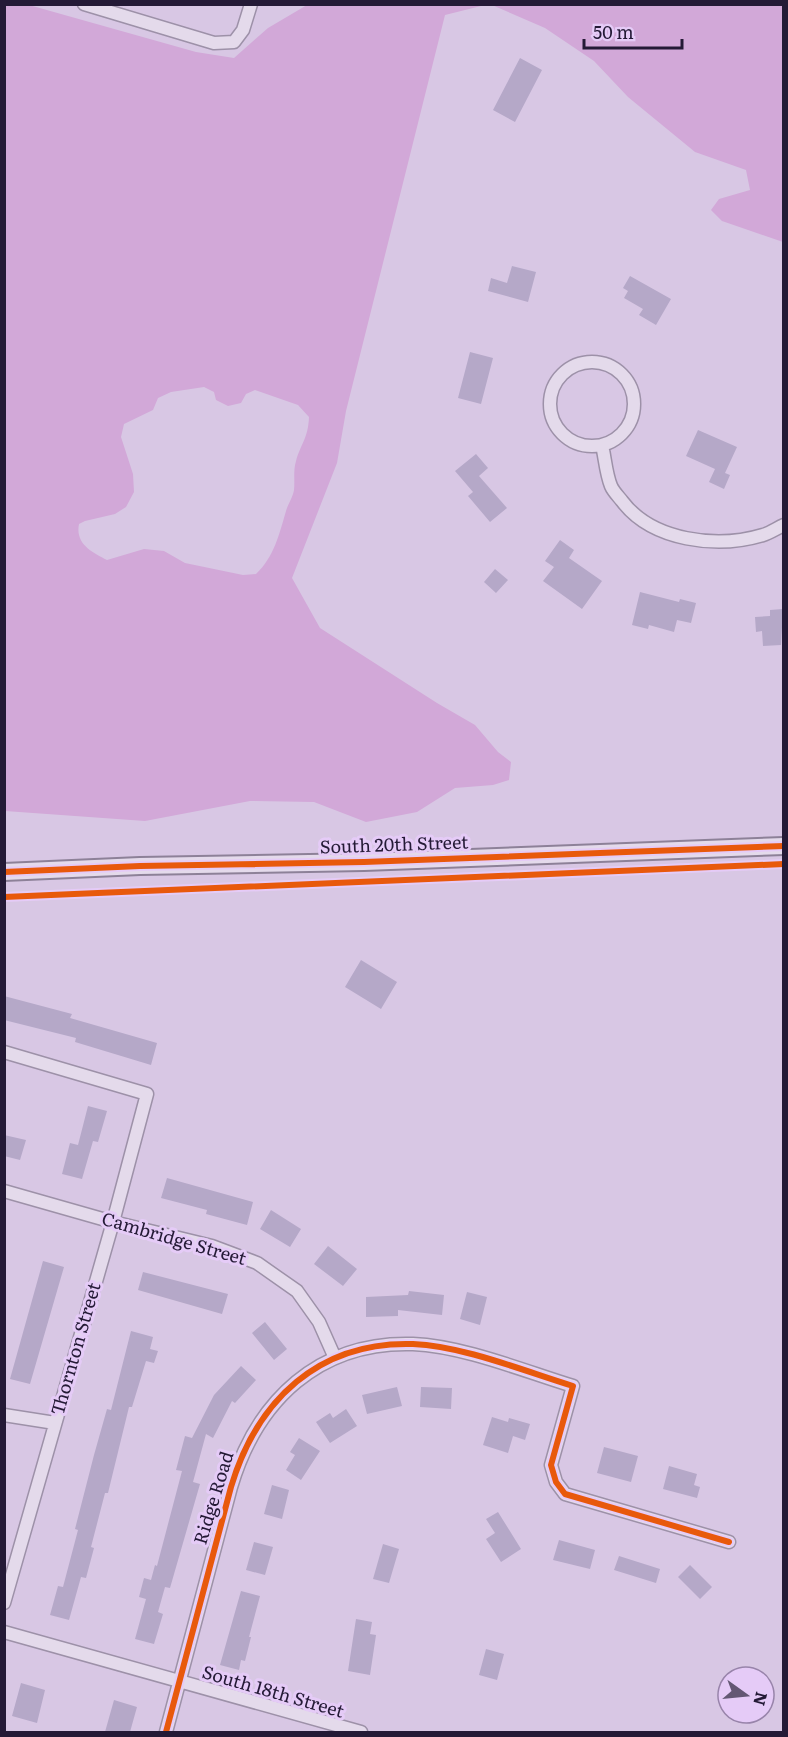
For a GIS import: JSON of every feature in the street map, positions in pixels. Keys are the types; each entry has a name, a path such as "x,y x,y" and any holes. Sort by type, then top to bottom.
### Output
{"main road":[{"name":"South 20th Street","path":"4,872 364,862 783,846"}],"street":[{"path":"84,4 214,43 234,42 243,30 251,4"},
{"path":"585,363 609,366 619,372 632,393 633,411 627,428 618,437 602,445 583,446 571,441 561,433 550,410 550,397 563,374 585,363"},
{"path":"602,445 611,486 630,512 652,526 678,536 703,541 746,539 765,534 783,525"},
{"name":"Thornton Street","path":"4,1052 147,1094 113,1222 4,1604"},
{"name":"Cambridge Street","path":"4,1191 113,1222 212,1246 257,1263 297,1291 319,1322 335,1359"},
{"name":"Ridge Road","path":"166,1732 238,1462 267,1411 284,1392 313,1369 346,1353 381,1345 416,1344 464,1353 573,1386 551,1465 556,1482 565,1494 729,1542"},
{"path":"4,1415 55,1423"},
{"name":"South 18th Street","path":"4,1632 361,1732"}],"shaded area":[{"path":"4,5 29,5 196,52 234,58 268,28 307,5 485,5 445,15 346,411 337,463 292,578 320,628 475,725 498,752 511,762 509,780 493,785 455,788 417,812 366,822 314,802 250,801 145,821 5,811","holes":["204,387 214,392 216,400 228,406 241,403 246,394 255,390 298,405 309,417 306,436 295,465 293,493 275,545 262,567 256,574 243,575 185,563 164,551 144,549 107,560 90,550 82,542 78,531 79,524 115,514 126,507 134,492 133,474 121,437 124,424 153,410 158,398 171,392"]},
{"path":"492,5 783,5 783,242 722,221 711,210 719,199 750,190 746,170 695,152 628,97 594,61 545,28"}],"building":[{"path":"520,58 542,70 515,122 493,110"},
{"path":"512,266 536,272 528,302 488,291 491,278 507,283"},
{"path":"630,276 671,299 656,325 639,315 643,309 624,298 628,291 623,288"},
{"path":"470,352 493,358 481,404 458,398"},
{"path":"698,430 737,447 725,473 730,475 724,489 709,482 715,469 686,456"},
{"path":"476,454 488,468 479,476 507,508 490,522 468,496 473,492 455,471"},
{"path":"560,540 574,550 569,558 602,581 582,609 543,581 554,567 545,561"},
{"path":"495,569 508,580 496,593 484,582"},
{"path":"640,592 679,602 680,599 696,603 691,623 677,620 674,632 649,625 648,629 632,625"},
{"path":"783,609 781,645 763,646 762,631 756,632 755,617 770,616 770,610"},
{"path":"361,960 397,982 381,1009 345,987"},
{"path":"4,996 72,1014 70,1018 157,1043 151,1065 75,1042 76,1038 4,1020"},
{"path":"88,1106 107,1111 98,1142 93,1141 82,1179 62,1174 70,1143 78,1145"},
{"path":"4,1135 26,1140 20,1160 4,1156"},
{"path":"167,1178 253,1202 247,1225 206,1214 207,1210 161,1198"},
{"path":"271,1210 301,1229 290,1247 260,1229"},
{"path":"328,1246 357,1269 343,1286 314,1264"},
{"path":"43,1261 64,1267 30,1384 10,1379"},
{"path":"143,1272 228,1294 222,1314 138,1290"},
{"path":"409,1291 444,1295 442,1315 398,1310 398,1316 366,1317 366,1297 408,1295"},
{"path":"467,1292 487,1297 480,1325 460,1319"},
{"path":"265,1322 287,1349 274,1360 252,1333"},
{"path":"131,1331 153,1337 150,1349 158,1351 154,1363 146,1361 132,1407 129,1407 108,1493 105,1493 91,1547 94,1548 86,1578 81,1577 69,1620 50,1615 58,1586 63,1587 94,1455 107,1409 111,1410"},
{"path":"241,1366 256,1380 235,1403 232,1401 213,1438 206,1434 193,1482 200,1484 170,1588 165,1587 158,1612 163,1614 154,1644 135,1639 146,1599 139,1597 144,1578 151,1580 155,1565 157,1566 182,1471 176,1470 185,1436 192,1438 214,1395"},
{"path":"397,1387 402,1406 367,1414 362,1395"},
{"path":"421,1387 452,1388 451,1409 420,1407"},
{"path":"346,1409 357,1426 330,1443 316,1422 330,1413 333,1418"},
{"path":"492,1417 508,1422 509,1418 530,1424 525,1440 513,1436 508,1453 483,1445"},
{"path":"299,1438 320,1451 301,1480 286,1470 295,1455 290,1452"},
{"path":"604,1447 638,1456 631,1482 597,1473"},
{"path":"669,1466 697,1474 694,1485 700,1487 697,1498 663,1489"},
{"path":"272,1485 289,1490 282,1519 264,1514"},
{"path":"498,1512 521,1549 501,1562 486,1539 495,1533 486,1519"},
{"path":"559,1540 595,1550 590,1569 553,1560"},
{"path":"254,1542 273,1547 265,1575 246,1570"},
{"path":"383,1544 399,1549 389,1583 373,1579"},
{"path":"619,1556 660,1569 656,1583 614,1570"},
{"path":"690,1565 712,1587 700,1599 678,1577"},
{"path":"241,1591 260,1596 245,1661 241,1660 239,1670 220,1665"},
{"path":"356,1619 372,1622 370,1634 376,1635 370,1675 348,1671"},
{"path":"486,1649 504,1654 497,1680 479,1675"},
{"path":"21,1683 45,1690 37,1723 12,1716"},
{"path":"114,1700 137,1707 130,1732 105,1732"}],"cycle path":[{"path":"4,872 140,866 364,862 784,846"},
{"path":"4,897 784,864"},
{"path":"166,1732 231,1487 242,1456 257,1428 275,1403 296,1382 321,1365 349,1353 379,1346 413,1344 432,1346 473,1354 573,1386 551,1465 556,1482 565,1494 729,1542"}]}
